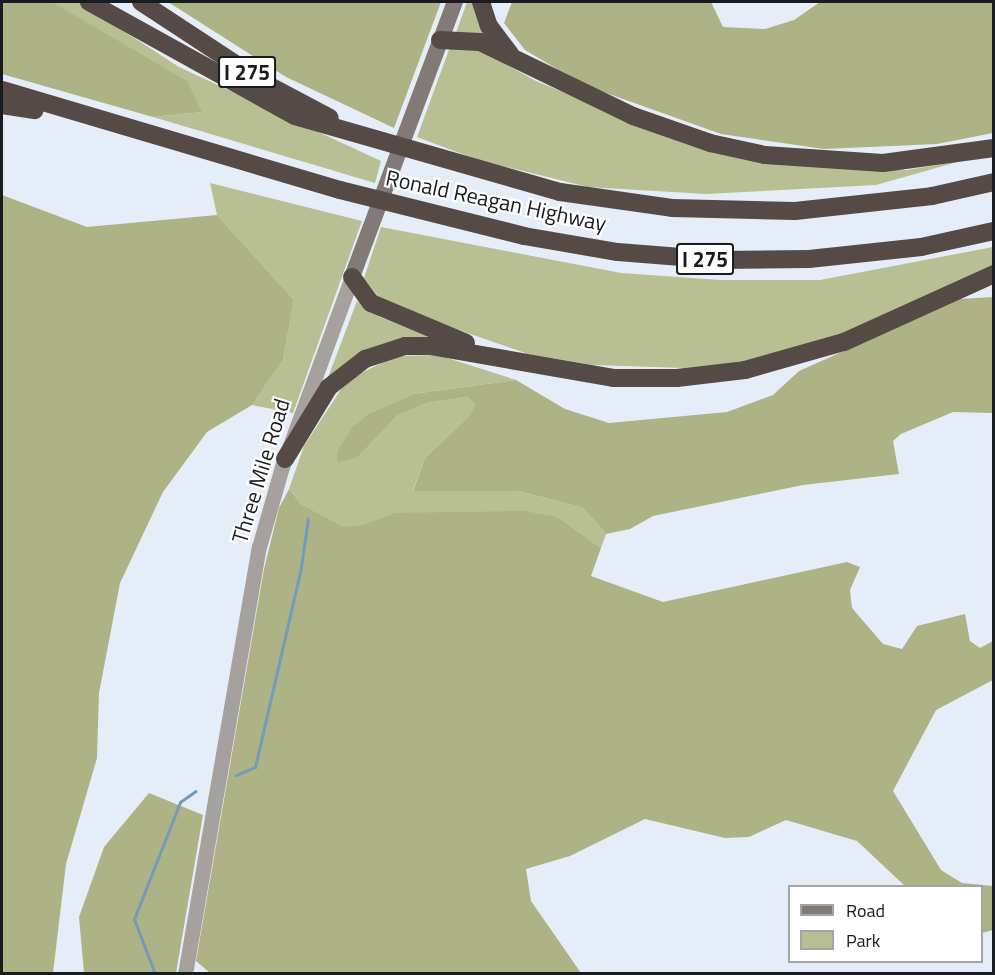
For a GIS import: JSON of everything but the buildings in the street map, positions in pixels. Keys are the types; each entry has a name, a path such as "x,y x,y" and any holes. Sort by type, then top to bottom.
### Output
{"highway":[{"path":"89,2 170,51 295,116 358,133"},
{"name":"I 275","path":"141,2 266,84 358,133"},
{"path":"481,2 489,26 514,57"},
{"path":"440,40 480,42 665,129 765,155 883,163 993,148"},
{"name":"Ronald Reagan Highway","path":"2,90 340,190 554,242 655,257 719,260 852,256 993,231"},
{"path":"2,105 103,120"},
{"name":"Ronald Reagan Highway","path":"358,133 436,160 512,182 610,201 746,212 861,206 993,182"},
{"path":"285,459 329,387 365,359 405,346 422,346 612,378 677,378 745,370 844,342 993,274"},
{"path":"352,277 371,303 387,312 506,361"}],"main road":[{"name":"Three Mile Road","path":"352,277 455,2"}],"street":[{"name":"Three Mile Road","path":"185,974 259,547 285,459 352,277"}],"green space":[{"path":"2,2 52,2 187,81 202,112 153,117 2,74"},
{"path":"52,2 79,2 179,67 381,161 375,183 153,117 202,112"},
{"path":"168,2 441,2 394,128 286,77"},
{"path":"467,2 476,2 491,39 456,33"},
{"path":"512,2 711,2 723,27 765,29 794,20 820,2 993,2 993,133 937,144 824,149 721,134 584,85 525,50 504,23"},
{"path":"450,47 480,50 536,81 682,141 765,162 907,170 961,161 876,185 706,194 588,187 478,160 417,137"},
{"path":"210,183 362,221 293,413 252,405 283,360 294,300 217,215"},
{"path":"2,195 87,227 217,215 294,300 283,360 252,405 207,432 163,492 120,583 99,693 97,758 66,864 53,973 2,973"},
{"path":"381,227 621,273 721,280 820,280 993,247 993,266 841,336 745,362 684,368 593,365 528,354 384,304 364,278"},
{"path":"993,297 993,413 953,412 901,434 893,441 899,474 803,485 653,516 630,529 606,534 583,508 519,491 413,491 425,458 468,417 475,405 467,397 427,403 397,416 357,458 338,462 337,452 352,428 370,413 413,394 516,380 565,409 609,423 727,412 773,395 799,371 960,299"},
{"path":"357,301 380,317 440,341 327,380"},
{"path":"438,355 516,380 413,394 370,413 357,458 397,416 427,403 467,397 475,405 468,417 425,458 413,490 519,491 583,508 606,534 601,548 558,517 393,513 362,525 343,526 301,504 289,489 304,446 347,380 396,356"},
{"path":"289,489 301,504 343,526 362,525 393,513 524,511 558,517 601,548 591,576 663,602 847,562 860,567 850,590 852,608 883,644 902,649 917,626 965,614 970,641 980,648 993,641 993,680 936,710 893,791 941,870 962,883 983,885 904,885 857,841 786,820 749,837 725,838 645,819 570,856 526,869 531,901 581,973 210,973 196,961 264,569 279,508"},
{"path":"149,793 203,815 176,973 84,973 79,917 104,847"},
{"path":"983,885 993,886 993,930 983,933"}],"waterway":[{"path":"236,775 255,767 301,567 308,518"},
{"path":"155,974 134,919 180,802 196,791"}]}
